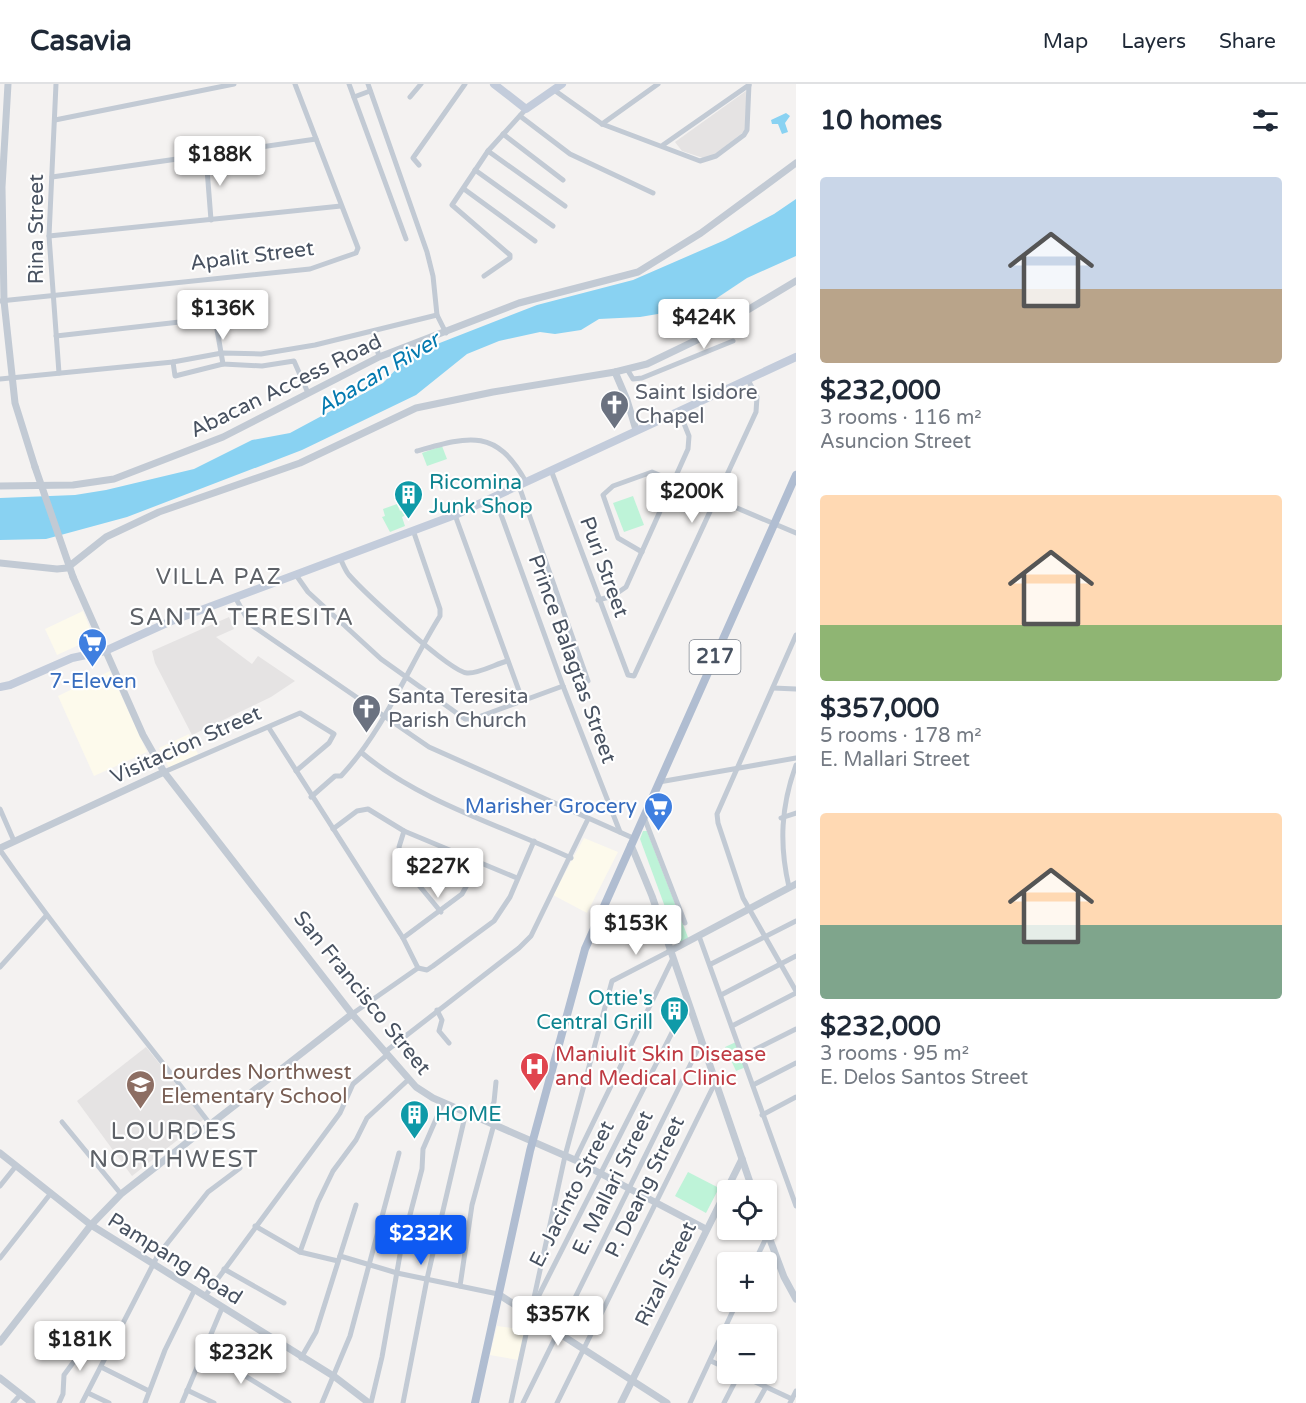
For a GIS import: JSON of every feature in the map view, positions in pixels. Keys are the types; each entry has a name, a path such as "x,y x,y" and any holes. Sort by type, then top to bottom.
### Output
{"main road":[{"path":"494,84 526,109 562,84"},
{"path":"0,687 10,685 72,658 105,651 169,622 455,515 796,357"},
{"name":"217","path":"475,1403 532,1141 578,970 632,842 796,475"}],"street":[{"name":"San Francisco Street","path":"8,84 2,187 2,301 15,403 73,577 105,651 164,772 352,1014 386,1054 425,1094 575,1160 706,1229"},
{"name":"Rina Street","path":"56,84 49,236 59,373"},
{"path":"54,120 234,84"},
{"path":"49,236 341,206 295,84"},
{"path":"349,84 406,239"},
{"path":"368,84 427,252 433,276 436,315 446,333"},
{"path":"410,97 421,84"},
{"path":"419,165 413,158 465,84"},
{"path":"602,124 658,84"},
{"path":"554,90 602,124 663,145 700,161 716,156 747,130 749,85"},
{"path":"663,145 749,85"},
{"path":"354,97 370,91"},
{"path":"484,276 510,258 452,206 488,150 526,109"},
{"path":"520,116 570,154 653,193"},
{"path":"503,134 563,180"},
{"path":"51,177 315,139"},
{"path":"488,150 565,206"},
{"path":"206,156 211,220"},
{"name":"Abacan Access Road","path":"0,486 73,485 114,479 223,437 379,357 519,303 645,269 701,233 796,163"},
{"path":"475,170 553,226"},
{"path":"464,189 535,241"},
{"name":"Apalit Street","path":"2,301 310,269 358,251 341,206"},
{"path":"0,563 67,568 106,537 159,512 308,460 416,408 627,369 676,351 796,280"},
{"path":"0,379 173,362 222,353 261,354 373,332 436,315"},
{"path":"56,336 215,318 224,364"},
{"path":"373,332 379,357"},
{"path":"627,369 633,379 642,378 733,341"},
{"path":"173,362 175,376 224,364 262,366 294,361 308,393"},
{"path":"615,372 636,430"},
{"path":"716,499 758,405 758,397 748,380"},
{"path":"598,600 619,594 626,587 674,481 689,443 679,411"},
{"path":"417,451 449,442 480,439 497,445 518,468 520,485 588,681"},
{"name":"Puri Street","path":"552,470 598,600 628,675 634,676 640,668 716,499"},
{"path":"642,552 618,538 603,495 613,486 652,472 796,533"},
{"name":"Prince Balagtas Street","path":"495,498 563,686 620,832"},
{"path":"455,515 522,699"},
{"path":"311,797 335,776 341,776 363,753 385,718 441,613 413,530"},
{"path":"340,558 348,575 424,644 465,673 507,661"},
{"path":"296,575 308,592 405,678 465,719 474,719 522,699 563,686"},
{"path":"235,597 250,624 385,718 448,757 620,832 632,842 749,1180"},
{"path":"732,1026 796,992 750,910 718,823 719,805 796,635"},
{"path":"773,688 796,689"},
{"name":"Visitacion Street","path":"0,849 164,772 269,728 300,712 334,732 332,740 296,771"},
{"path":"269,728 403,938 418,968"},
{"path":"363,753 379,767 414,788 571,858"},
{"path":"660,782 796,758"},
{"path":"511,1403 565,1156 612,981 672,954 699,936 793,885 782,818 787,788 796,765"},
{"path":"333,829 363,808 404,831 517,878"},
{"path":"0,809 14,841"},
{"path":"782,818 796,813"},
{"path":"644,817 685,923"},
{"path":"205,1296 340,1113 353,1084 437,1010 519,948 531,936 588,819"},
{"path":"404,831 399,847 403,866 441,912"},
{"path":"0,1342 91,1225 121,1194 352,1014 418,968 427,970 494,921 510,897 534,841"},
{"path":"0,849 46,916 129,1022 145,1038 210,1124"},
{"path":"403,938 441,912 462,894 480,863"},
{"path":"0,967 46,916"},
{"path":"711,964 796,921"},
{"path":"699,936 711,964 762,1115 796,1206"},
{"path":"575,1160 672,954"},
{"path":"721,995 796,956"},
{"name":"E. Jacinto Street","path":"532,1309 688,1001"},
{"path":"437,1010 442,1020 439,1031 449,1043"},
{"path":"742,1056 796,1029"},
{"name":"E. Mallari Street","path":"523,1403 701,1043"},
{"path":"753,1084 796,1063"},
{"path":"300,1252 318,1203 333,1171 356,1140 367,1118 409,1079"},
{"path":"486,1120 494,1102 496,1082"},
{"name":"P. Deang Street","path":"557,1403 715,1083"},
{"path":"762,1115 796,1097"},
{"path":"370,1403 397,1273 422,1169 423,1149 444,1103"},
{"path":"403,1403 427,1279 466,1112"},
{"path":"62,1122 121,1194"},
{"path":"460,1286 472,1205 494,1124"},
{"name":"Pampang Road","path":"0,1153 91,1225 301,1358 335,1377 370,1403"},
{"path":"322,1403 335,1377 350,1336 399,1154"},
{"name":"Rizal Street","path":"621,1403 742,1160"},
{"path":"0,1186 16,1166"},
{"path":"82,1403 163,1248 208,1192 240,1168"},
{"path":"0,1258 51,1193"},
{"path":"301,1358 316,1332 356,1205"},
{"path":"255,1226 300,1252 339,1258 397,1273 498,1294 532,1309 558,1332 667,1403"},
{"path":"770,1240 784,1277 796,1299"},
{"path":"224,1269 284,1304"},
{"path":"145,1403 165,1350 195,1289"},
{"path":"182,1403 222,1308"},
{"path":"690,1403 733,1312"},
{"path":"59,1403 64,1391 64,1375 95,1333"},
{"path":"203,1350 286,1402"},
{"path":"711,1361 717,1364"},
{"path":"101,1367 149,1392"},
{"path":"0,1378 32,1403"},
{"path":"724,1403 733,1384"},
{"path":"760,1384 791,1401 796,1391"},
{"path":"757,1403 766,1387"},
{"path":"187,1390 214,1403"},
{"path":"87,1393 109,1403"},
{"path":"13,1403 21,1394"}],"shaded area":[{"path":"746,91 746,130 714,155 703,158 682,151 675,142"},
{"path":"83,611 94,638 57,655 45,629"},
{"path":"229,617 234,629 216,637 252,664 258,656 295,681 271,697 192,735 155,663 152,651"},
{"path":"110,671 147,752 94,776 58,696"},
{"path":"189,734 198,754 169,768 159,748"},
{"path":"584,838 618,852 587,913 553,895"},
{"name":"Lourdes Northwest Elementary School","path":"146,1047 204,1119 132,1176 77,1101"},
{"path":"497,1326 525,1330 518,1360 490,1355"}],"green space":[{"path":"442,446 447,459 427,466 422,453"},
{"path":"633,496 644,525 624,532 613,503"},
{"path":"397,504 400,511 404,509 406,515 402,517 405,526 390,532 382,517 385,516 383,509"},
{"path":"643,831 647,831 689,940 679,945 640,839"},
{"path":"736,1042 746,1067 736,1071 725,1047"},
{"path":"688,1172 717,1187 717,1192 706,1213 675,1196"}],"water":[{"path":"786,113 790,116 785,123 788,132 782,134 778,124 772,124 771,120"},
{"path":"796,199 796,256 747,278 705,306 640,317 599,319 581,330 555,334 540,332 499,341 467,354 416,395 302,450 127,517 46,539 0,540 0,498 75,495 106,490 194,469 252,440 290,433 383,383 403,362 432,346 537,305 633,280 725,240 774,214"}],"place":[{"name":"Saint Isidore Chapel","path":"614,430"},
{"name":"Ricomina Junk Shop","path":"408,520"},
{"name":"7-Eleven","path":"93,668"},
{"name":"Santa Teresita Parish Church","path":"367,734"},
{"name":"Marisher Grocery","path":"658,832"},
{"name":"Ottie's Central Grill","path":"674,1036"},
{"name":"Maniulit Skin Disease and Medical Clinic","path":"534,1092"},
{"name":"Lourdes Northwest Elementary School","path":"140,1110"},
{"name":"HOME","path":"414,1140"}],"district":[{"name":"VILLA PAZ","path":"219,577"},
{"name":"SANTA TERESITA","path":"242,617"},
{"name":"LOURDES NORTHWEST","path":"174,1145"}],"water label":[{"name":"Abacan River","path":"378,374"}]}
